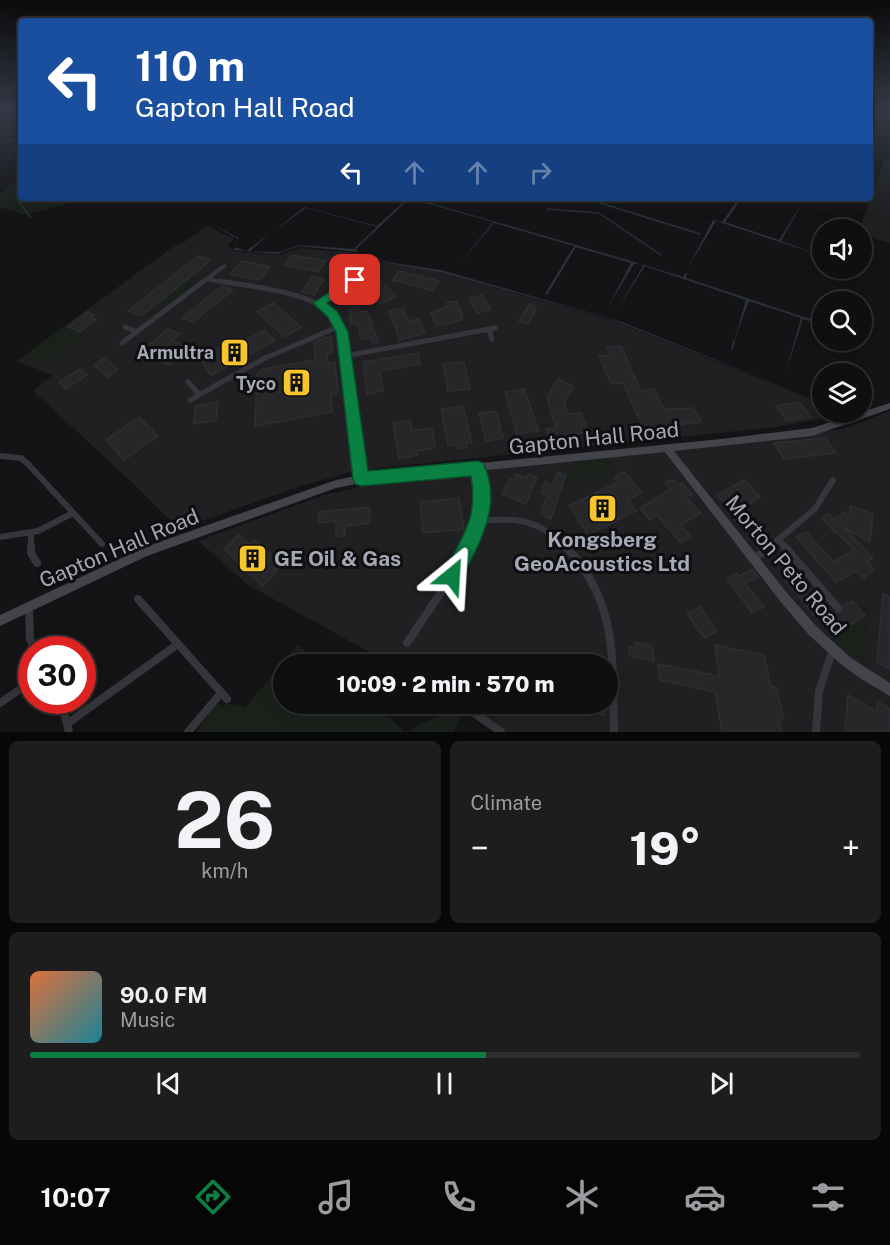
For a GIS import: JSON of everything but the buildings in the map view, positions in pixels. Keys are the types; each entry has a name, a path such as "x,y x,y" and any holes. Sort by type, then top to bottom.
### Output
{"street":[{"path":"122,343 224,266"},
{"path":"207,279 300,296 319,303 329,310 340,326 361,479"},
{"path":"337,280 346,285"},
{"path":"319,303 355,280"},
{"path":"190,400 259,359 299,340 340,326"},
{"path":"125,327 137,332"},
{"path":"345,356 492,329 492,339"},
{"path":"188,382 199,394"},
{"name":"Gapton Hall Road","path":"0,621 165,544 336,484 361,479 812,432 890,406"},
{"name":"Morton Peto Road","path":"667,448 792,609 832,652 860,673 890,690"},
{"path":"0,456 21,458 102,544"},
{"path":"407,643 452,576 480,521 483,496 478,468"},
{"path":"754,559 814,509 833,480"},
{"path":"0,537 31,535 51,528 73,513"},
{"path":"480,521 514,518 538,524 556,536 574,555 597,593 609,623 614,732"},
{"path":"31,535 31,553 37,563"},
{"path":"778,539 838,608"},
{"path":"138,599 224,696 188,732"},
{"path":"29,607 30,636"},
{"path":"69,728 178,644"},
{"path":"816,732 814,719 826,667 832,652"},
{"path":"0,703 18,691"},
{"path":"475,714 499,732"}],"shaded area":[{"path":"885,159 890,160 890,243 872,237 872,219 863,219 869,201 873,201 873,191"},
{"path":"13,182 18,183 18,201 77,201 25,215 0,207 0,194"},
{"path":"281,201 377,226 407,201 356,249 358,252 299,246 277,254 234,250 235,247 246,251 270,234 250,251 279,252 300,245 354,249 377,227 306,208 273,232 304,207"},
{"path":"419,201 424,201 638,264 634,264 607,308 631,263 576,247 547,295 545,294 574,246 494,223 455,269 493,222"},
{"path":"737,201 740,201 725,222 779,240 803,201 781,241 812,253 716,221 688,268 713,220 722,222"},
{"path":"211,224 239,238 236,246 238,239"},
{"path":"208,225 234,238 228,245 233,251 280,255 299,248 358,253 382,262 444,273 613,321 812,400 812,420 776,427 369,469 364,461 356,409 347,412 354,466 351,472 301,486 179,529 33,391 53,375 17,361 170,249"},
{"path":"363,252 387,262 441,270 622,322 812,399 610,319 444,273 387,263"},
{"path":"641,264 683,277 687,271 686,278 812,320 812,322 803,319 784,377 801,318 749,301 734,341 746,300 645,266 614,315 643,266"},
{"path":"193,277 201,280 148,319 142,316 187,279"},
{"path":"64,326 88,336 48,362 27,354"},
{"path":"890,411 890,732 494,732 492,720 481,714 618,714 618,654 373,654 248,585 198,541 321,496 376,483 843,429 859,423 872,423 872,418"},
{"path":"613,459 616,467 614,469 603,466 607,472 594,479 590,474 563,487 571,463"},
{"path":"870,599 863,663 833,637 865,616 858,607"},
{"path":"298,644 308,654 290,654"},
{"path":"273,674 273,714 386,714 405,732 196,732 215,705 221,704 223,707 227,703 245,708"},
{"path":"442,714 462,714 454,732 405,732"}],"waterway":[{"path":"18,201 31,218"},
{"path":"596,201 700,234"},
{"path":"547,209 599,213 661,255"},
{"path":"732,349 734,341"}],"place":[{"name":"Armultra","path":"235,352"},
{"name":"Tyco","path":"297,383"},
{"name":"Kongsberg GeoAcoustics Ltd","path":"602,508"},
{"name":"GE Oil & Gas","path":"253,558"}],"route":[{"path":"355,280 319,303 333,314 342,332 361,479 478,468 483,496 480,521 452,576"}]}
